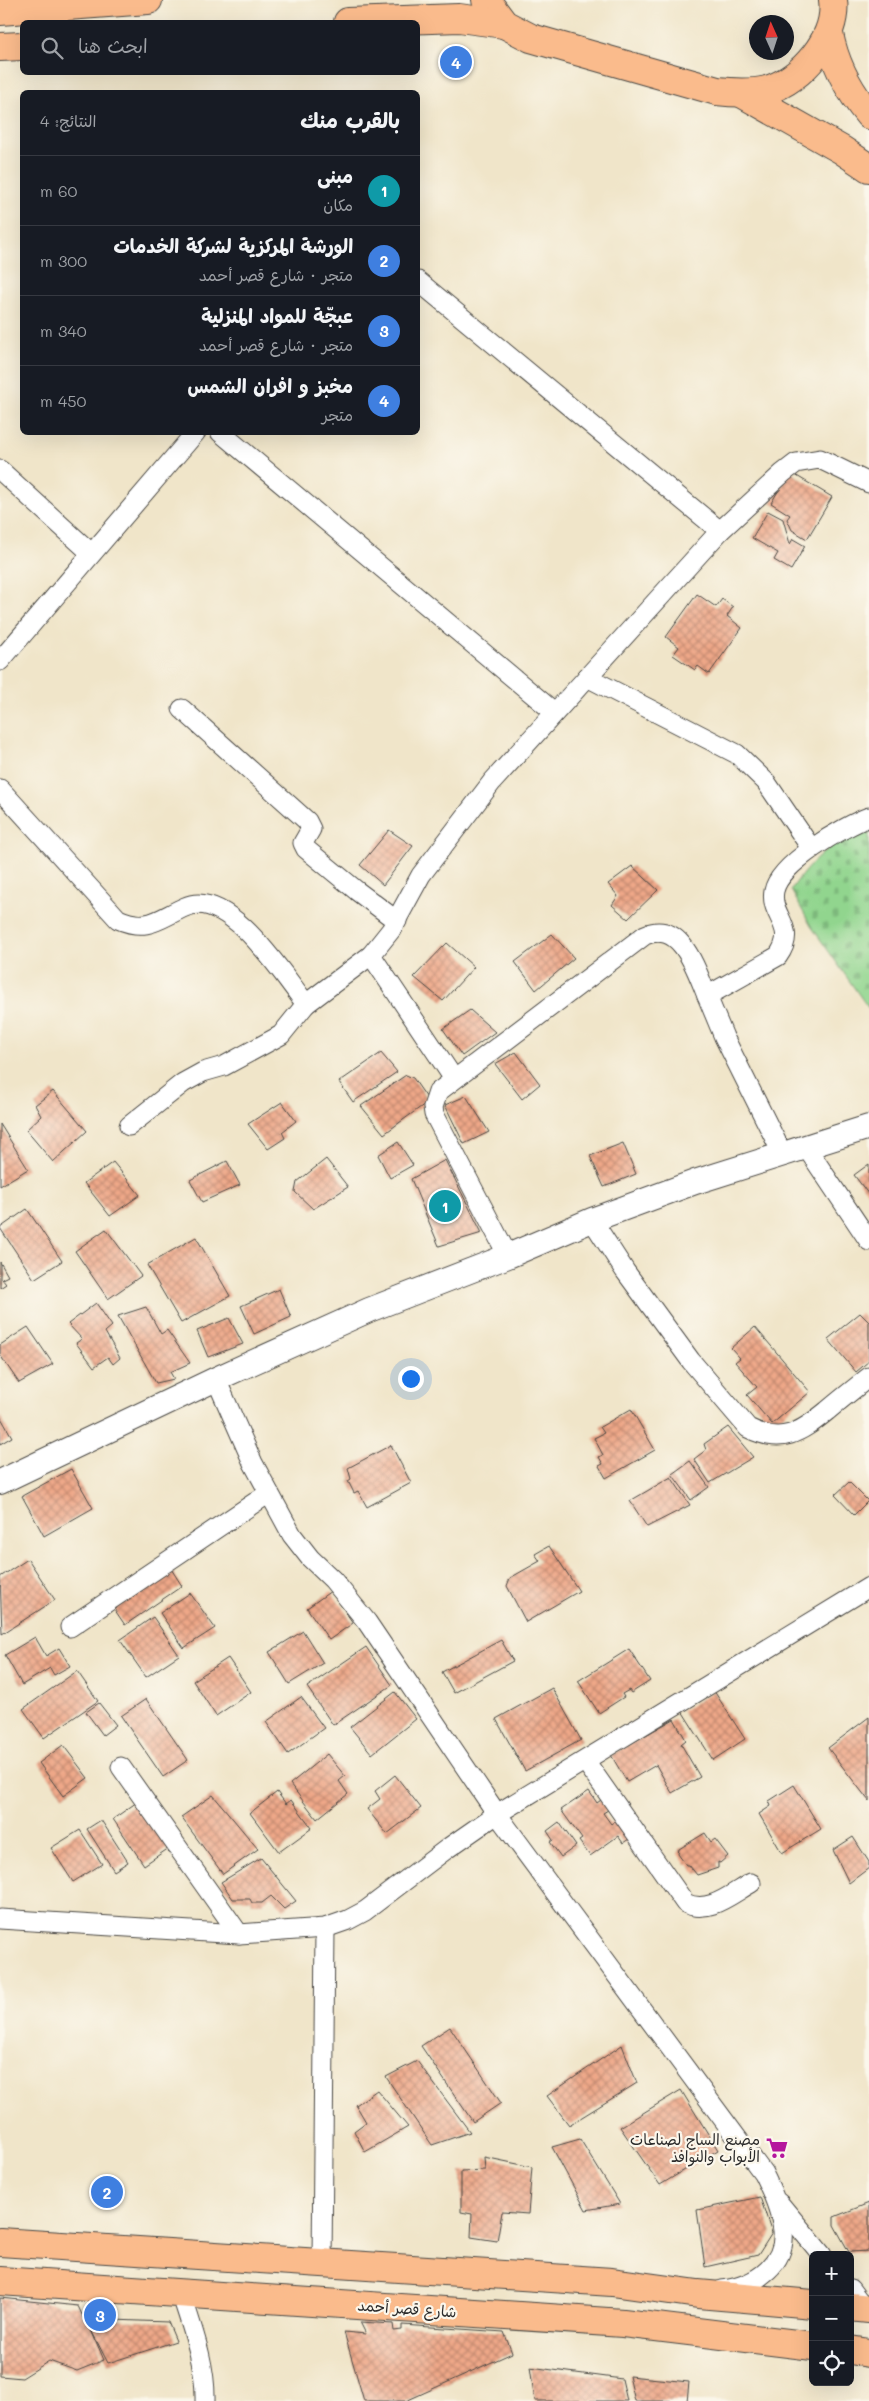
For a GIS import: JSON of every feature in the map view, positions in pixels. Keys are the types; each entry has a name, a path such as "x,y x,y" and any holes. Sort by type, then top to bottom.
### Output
{"main road":[{"path":"0,11 148,0"},
{"path":"486,0 504,24"},
{"path":"403,20 458,18 504,24 531,38 717,91 742,94 768,89 790,79 807,64 836,11"},
{"path":"836,11 834,57 854,97 869,115"},
{"path":"0,48 20,46"},
{"path":"742,94 842,150 869,168"},
{"path":"0,2242 612,2282 698,2294 809,2304"},
{"name":"شارع قصر أحمد","path":"0,2281 623,2323 809,2346"},
{"path":"854,2351 869,2353"}],"street":[{"path":"420,283 720,532"},
{"path":"0,660 193,435"},
{"path":"224,435 554,712"},
{"path":"130,1126 182,1083 203,1072 224,1066 281,1034 306,1004 370,955 396,920 420,875 498,775 720,532 796,463 820,459 869,483"},
{"path":"0,470 91,553"},
{"path":"587,677 736,754 766,782 811,848"},
{"path":"182,709 307,821 311,829 303,843 306,849 356,891 396,920"},
{"path":"0,789 118,919 130,924 143,926 152,924 187,906 210,904 227,913 248,932 306,1004"},
{"path":"708,996 778,956 783,948 786,938 774,898 774,891 780,878 811,848 869,817"},
{"path":"508,1256 434,1114 433,1107 438,1092 631,946 654,932 663,931 680,941 708,996 724,1037 782,1153"},
{"path":"370,955 454,1079"},
{"path":"0,1482 369,1310 508,1256 592,1220 695,1182 869,1127"},
{"path":"806,1147 869,1241"},
{"path":"592,1220 625,1271 691,1361 748,1428 758,1433 776,1436 790,1435 804,1430 869,1377"},
{"path":"216,1380 269,1493 298,1542 310,1558 333,1580 393,1658 497,1814 763,2173 775,2199 783,2235 778,2258 767,2272 744,2286 698,2294"},
{"path":"70,1627 269,1493"},
{"path":"0,1919 239,1934 325,1928 348,1920 365,1911 448,1848 497,1814 586,1762 869,1587"},
{"path":"586,1762 686,1903 692,1906 711,1906 751,1882"},
{"path":"121,1767 239,1934"},
{"path":"322,2262 325,1928"},
{"path":"775,2199 819,2251"},
{"path":"181,2293 198,2345 205,2386 204,2401"}],"green space":[{"path":"869,822 869,1009 811,926 791,890 807,869 826,851 846,835"}],"building":[{"path":"790,472 832,497 807,539 792,530 787,519 790,515 771,503"},
{"path":"768,511 783,519 790,544 793,539 805,546 791,570 774,560 778,553 752,538"},
{"path":"697,594 716,607 722,599 733,607 727,616 742,628 709,674 698,666 695,670 673,655 679,647 666,637"},
{"path":"389,830 413,846 383,885 360,865"},
{"path":"632,866 658,890 628,919 612,905 618,896 608,884"},
{"path":"552,934 574,958 536,990 515,962"},
{"path":"447,943 474,967 443,1001 414,977"},
{"path":"470,1010 495,1032 462,1056 443,1029"},
{"path":"516,1052 540,1084 522,1099 495,1064"},
{"path":"381,1053 397,1072 353,1102 339,1082"},
{"path":"406,1075 413,1078 429,1101 384,1134 361,1106"},
{"path":"53,1091 87,1131 53,1162 26,1130 41,1116 35,1105"},
{"path":"466,1096 489,1132 464,1144 445,1105"},
{"path":"282,1102 296,1121 282,1132 285,1138 268,1149 248,1124"},
{"path":"0,1124 28,1169 0,1186"},
{"path":"398,1142 413,1165 390,1178 378,1155"},
{"path":"623,1143 636,1174 604,1187 590,1156"},
{"path":"326,1159 348,1187 313,1209 295,1192 297,1182"},
{"path":"445,1160 482,1233 439,1246 411,1179"},
{"path":"227,1161 240,1185 202,1202 190,1180"},
{"path":"113,1162 140,1195 110,1216 84,1183"},
{"path":"869,1164 869,1195 854,1175"},
{"path":"27,1209 62,1261 34,1279 0,1228"},
{"path":"106,1229 141,1276 108,1299 75,1251"},
{"path":"196,1237 230,1296 181,1323 147,1265"},
{"path":"0,1262 8,1276 2,1279 6,1284 0,1288"},
{"path":"279,1289 291,1317 254,1334 241,1306"},
{"path":"96,1303 112,1326 105,1332 120,1358 113,1364 108,1357 94,1367 76,1343 82,1339 68,1324"},
{"path":"146,1307 161,1334 167,1330 190,1363 170,1372 174,1379 156,1383 118,1316"},
{"path":"860,1313 869,1322 869,1361 856,1372 828,1339"},
{"path":"229,1318 243,1344 208,1357 197,1331"},
{"path":"28,1327 53,1364 19,1383 0,1355 0,1345"},
{"path":"755,1327 810,1392 772,1424 747,1395 757,1387 735,1362 740,1358 731,1348"},
{"path":"631,1409 655,1450 606,1478 599,1466 603,1464 599,1457 603,1455 594,1438 604,1433 600,1427"},
{"path":"0,1416 12,1437 0,1444"},
{"path":"728,1427 753,1457 710,1483 694,1459 706,1450 704,1444"},
{"path":"391,1445 411,1483 367,1507 358,1491 354,1493 348,1481 351,1479 348,1468"},
{"path":"690,1461 709,1487 691,1500 672,1474"},
{"path":"71,1469 93,1508 44,1536 22,1496"},
{"path":"671,1477 690,1505 647,1527 630,1501"},
{"path":"849,1482 868,1501 854,1515 835,1495"},
{"path":"549,1546 579,1591 526,1622 507,1586 510,1578 540,1561 535,1554"},
{"path":"28,1559 55,1600 2,1634 0,1577"},
{"path":"168,1564 182,1586 125,1625 110,1603"},
{"path":"331,1591 353,1623 329,1640 307,1608"},
{"path":"190,1593 215,1628 184,1648 160,1613"},
{"path":"153,1617 179,1655 146,1677 120,1640"},
{"path":"303,1631 323,1663 289,1684 269,1652"},
{"path":"35,1637 46,1656 59,1648 70,1666 54,1675 50,1668 22,1685 5,1655"},
{"path":"501,1640 513,1661 454,1693 442,1672"},
{"path":"366,1647 392,1685 333,1725 307,1687"},
{"path":"629,1649 650,1681 631,1693 629,1690 622,1694 624,1697 599,1713 578,1681"},
{"path":"228,1658 251,1692 216,1716 193,1681"},
{"path":"77,1671 98,1701 44,1738 23,1709"},
{"path":"552,1688 581,1740 525,1771 496,1719"},
{"path":"714,1691 745,1739 713,1760 682,1711"},
{"path":"395,1692 416,1719 372,1754 350,1727"},
{"path":"301,1697 324,1728 288,1754 266,1722"},
{"path":"146,1699 188,1760 163,1777 121,1716"},
{"path":"99,1703 116,1725 103,1735 86,1712"},
{"path":"869,1717 869,1801 828,1748"},
{"path":"674,1719 686,1740 681,1744 700,1777 672,1793 656,1765 627,1782 611,1755"},
{"path":"63,1745 88,1778 63,1796 39,1763"},
{"path":"327,1754 345,1776 339,1781 348,1794 317,1819 290,1784"},
{"path":"395,1775 421,1808 387,1834 367,1809 380,1799 375,1791"},
{"path":"794,1785 821,1829 782,1853 759,1814 771,1806 769,1801"},
{"path":"589,1791 597,1803 601,1800 608,1810 603,1813 611,1824 616,1820 629,1839 623,1843 618,1836 590,1856 579,1841 582,1839 561,1810"},
{"path":"277,1792 286,1804 291,1800 312,1828 279,1852 250,1813"},
{"path":"213,1795 258,1849 223,1874 181,1817"},
{"path":"140,1800 172,1846 144,1865 113,1819"},
{"path":"101,1820 128,1862 114,1871 87,1829"},
{"path":"559,1822 576,1846 561,1857 550,1842 553,1840 547,1831"},
{"path":"80,1830 102,1864 73,1882 51,1848"},
{"path":"705,1833 711,1842 715,1839 728,1856 720,1863 718,1862 718,1868 697,1875 678,1854 679,1849"},
{"path":"853,1837 869,1862 869,1868 849,1883 833,1850"},
{"path":"261,1858 296,1901 284,1909 271,1896 262,1903 252,1903 250,1899 233,1899 221,1882"},
{"path":"450,2027 501,2103 473,2122 421,2046"},
{"path":"622,2045 637,2083 569,2125 547,2096"},
{"path":"417,2061 470,2132 432,2145 386,2077"},
{"path":"377,2090 408,2127 365,2152 354,2131 366,2122 356,2105"},
{"path":"681,2090 718,2150 660,2185 620,2127"},
{"path":"580,2139 620,2204 586,2210 552,2147"},
{"path":"484,2157 532,2167 528,2214 502,2212 497,2241 471,2237 472,2214 461,2212 461,2171 485,2170"},
{"path":"760,2197 772,2233 758,2255 705,2267 697,2210"},
{"path":"869,2203 869,2251 848,2251 834,2225 834,2217"},
{"path":"0,2298 78,2306 84,2319 168,2322 176,2341 108,2363 91,2330 104,2360 77,2371 49,2361 22,2378 0,2376"},
{"path":"360,2322 393,2324 394,2331 402,2330 402,2325 504,2332 512,2353 406,2401 364,2401 344,2332 366,2334"},
{"path":"530,2367 622,2379 627,2401 535,2401"},
{"path":"629,2376 689,2382 687,2401 635,2401"}],"place":[{"name":"مخبز و افران الشمس","path":"456,62"},
{"name":"مبنى","path":"445,1206"},
{"name":"مصنع الساج لصناعات الأبواب والنوافذ","path":"777,2148"},
{"name":"الورشة المركزية لشركة الخدمات","path":"107,2192"},
{"name":"عبجّة للمواد المنزلية","path":"100,2315"}]}
